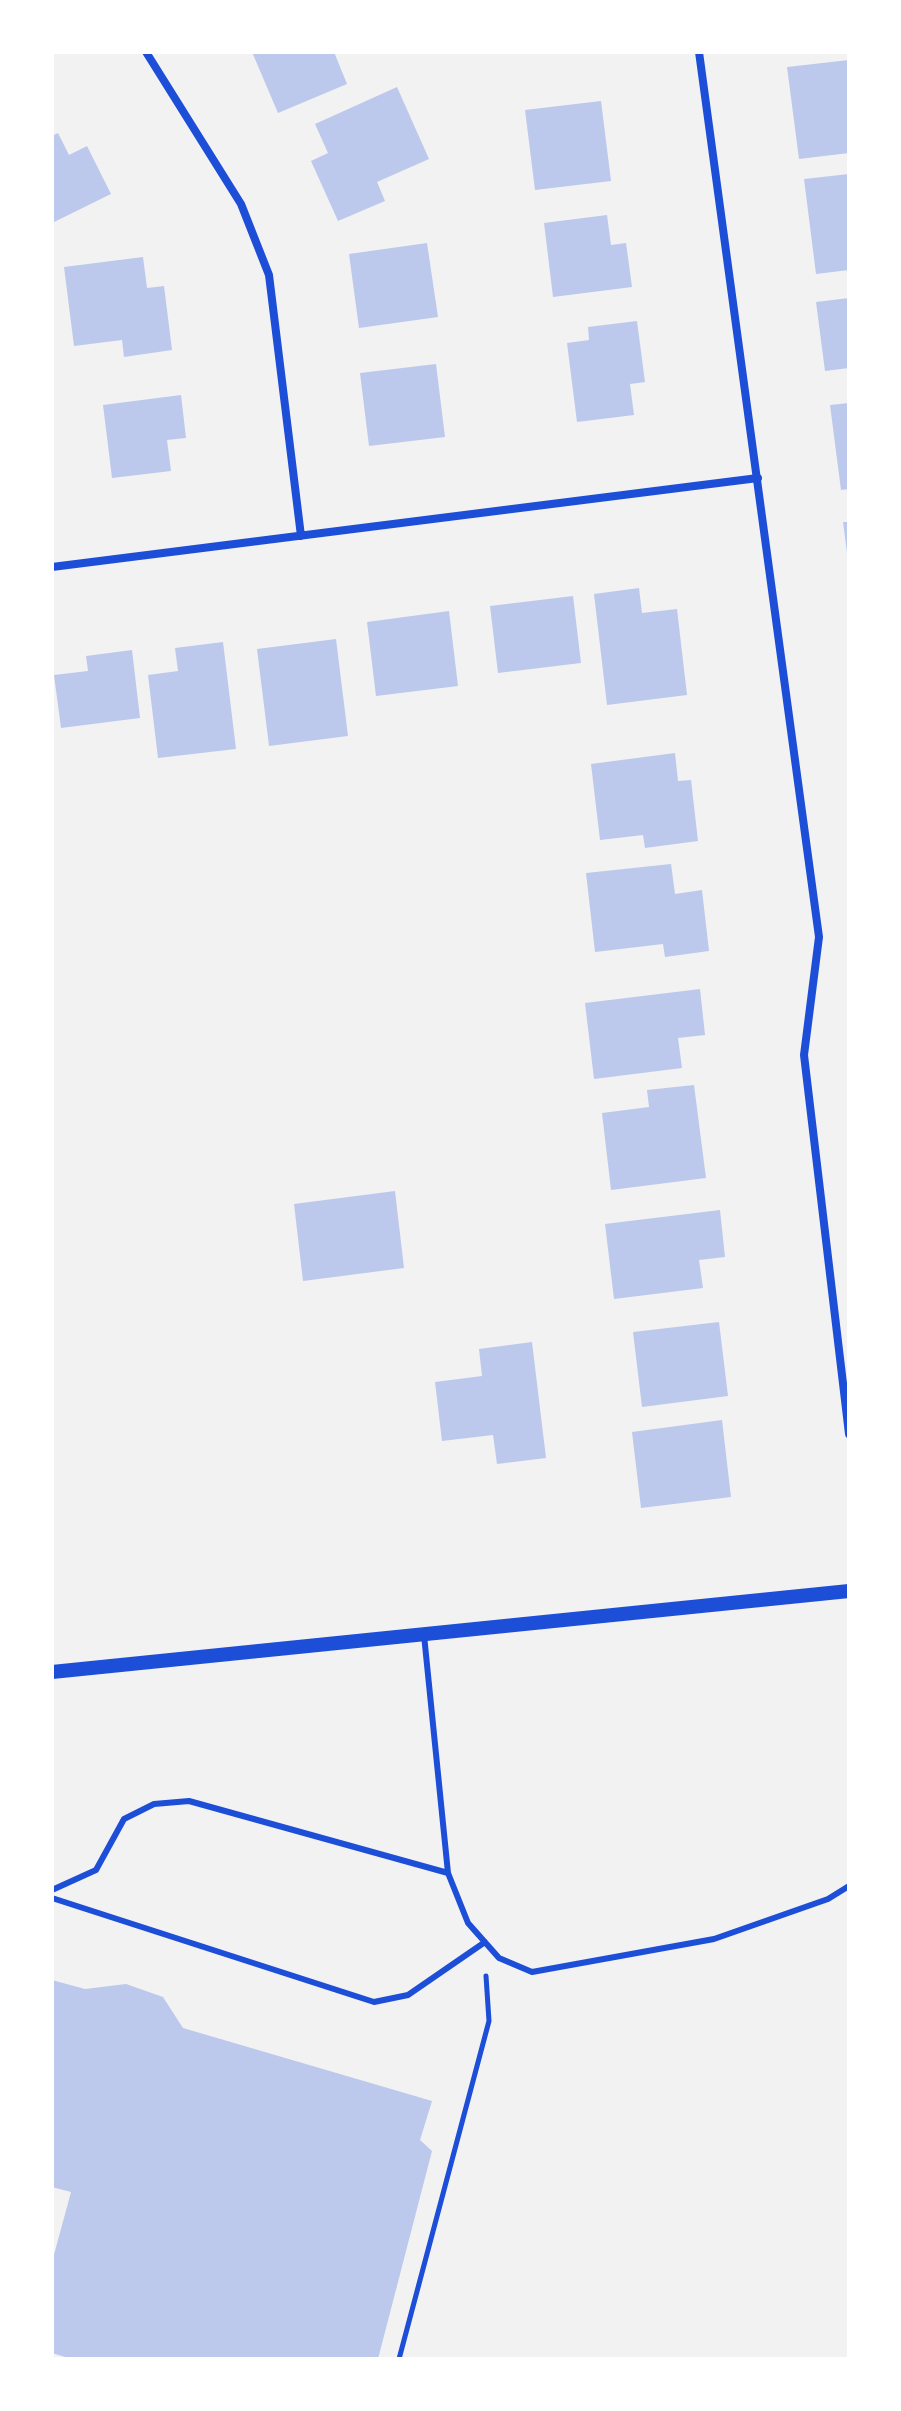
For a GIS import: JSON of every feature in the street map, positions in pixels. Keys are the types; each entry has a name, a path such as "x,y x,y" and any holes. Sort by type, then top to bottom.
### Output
{"street":[{"path":"146,52 241,204 269,275 301,536"},
{"path":"699,52 819,937 804,1055 849,1434"},
{"path":"52,567 758,478"},
{"path":"52,1672 849,1591"}],"lane":[{"path":"424,1635 448,1873 468,1923 499,1958 532,1972 714,1939 828,1899 849,1886"},
{"path":"52,1890 96,1870 124,1819 154,1804 189,1801 448,1873"},
{"path":"52,1898 374,2002 408,1995 485,1942"}],"path":[{"path":"399,2359 489,2021 485,1942"}],"building":[{"path":"252,52 334,52 347,84 278,113"},
{"path":"849,60 849,153 799,159 787,67"},
{"path":"397,87 429,159 377,182 385,201 338,221 311,161 328,153 315,124"},
{"path":"601,101 611,181 535,190 525,110"},
{"path":"58,133 69,155 87,146 111,194 52,223 52,136"},
{"path":"849,174 849,270 816,274 804,179"},
{"path":"607,215 611,245 626,243 632,287 553,297 544,223"},
{"path":"427,243 438,317 359,328 349,254"},
{"path":"143,257 147,288 164,286 172,350 124,357 122,340 74,346 64,267"},
{"path":"849,298 849,368 825,371 816,302"},
{"path":"637,321 645,382 630,384 634,415 577,422 567,343 589,340 588,327"},
{"path":"436,364 445,437 369,446 360,373"},
{"path":"181,395 186,438 167,440 171,471 112,478 103,405"},
{"path":"849,403 849,489 841,490 830,405"},
{"path":"843,522 849,522 849,553 847,553"},
{"path":"639,588 642,613 677,609 687,695 607,705 594,594"},
{"path":"573,596 581,663 498,673 490,606"},
{"path":"449,611 458,686 376,696 367,622"},
{"path":"336,639 348,736 269,746 257,649"},
{"path":"223,642 236,749 158,758 148,675 178,671 175,648"},
{"path":"132,650 140,718 61,728 54,675 88,671 86,656"},
{"path":"675,753 678,781 691,780 698,841 645,848 643,835 600,840 591,764"},
{"path":"671,864 675,894 702,890 709,951 665,957 663,944 595,952 586,873"},
{"path":"700,989 705,1035 678,1038 682,1068 594,1079 585,1003"},
{"path":"694,1085 706,1178 611,1190 602,1113 649,1107 647,1090"},
{"path":"395,1191 404,1268 303,1281 294,1204"},
{"path":"720,1210 725,1257 699,1260 703,1288 614,1299 605,1224"},
{"path":"719,1322 728,1396 642,1407 633,1332"},
{"path":"532,1342 546,1458 497,1464 493,1435 442,1441 435,1382 482,1376 479,1349"},
{"path":"722,1420 731,1497 641,1508 632,1432"},
{"path":"52,1980 85,1989 126,1984 163,1997 183,2028 432,2101 420,2140 432,2151 378,2359 72,2359 52,2353 52,2262 71,2192 52,2187"}]}
